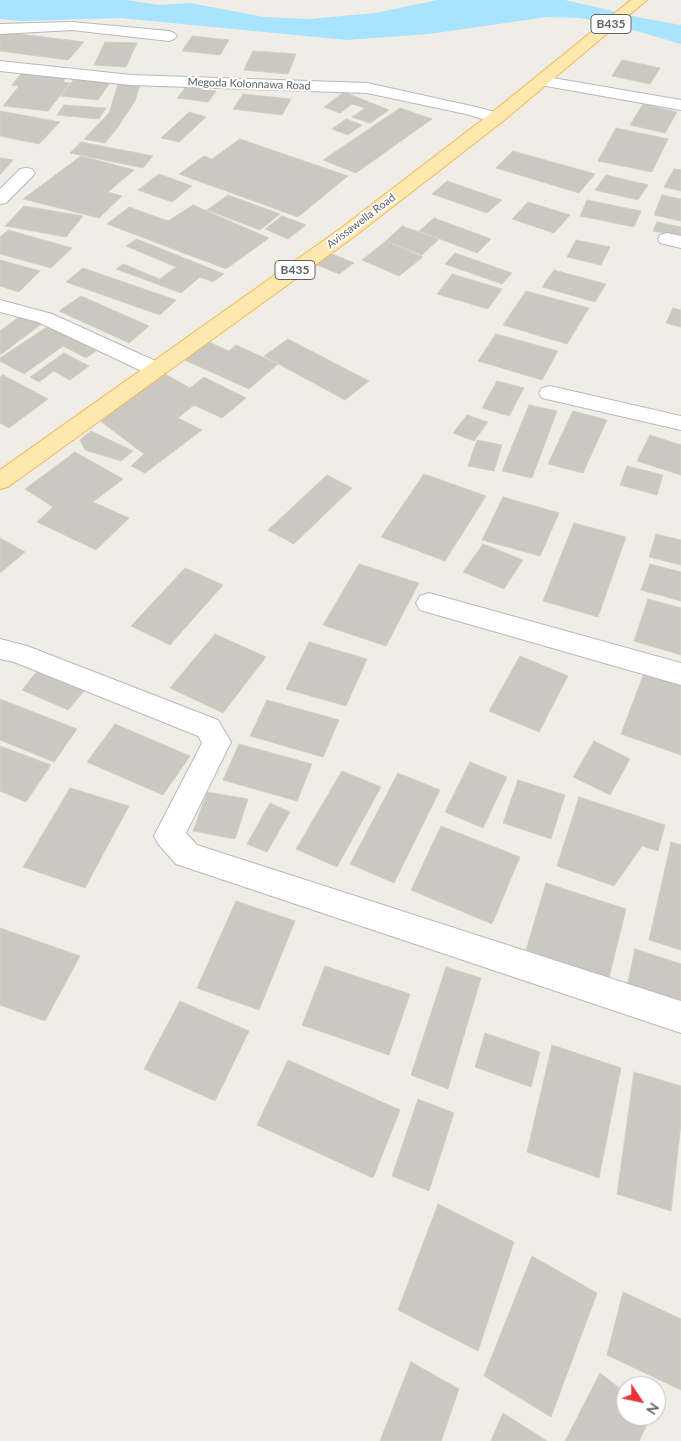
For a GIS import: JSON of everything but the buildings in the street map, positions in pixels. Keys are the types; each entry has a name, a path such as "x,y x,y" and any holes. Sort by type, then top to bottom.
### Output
{"main road":[{"name":"Avissawella Road","path":"0,481 344,235 496,118 640,0"}],"street":[{"path":"0,29 72,26 169,36"},
{"name":"Megoda Kolonnawa Road","path":"0,66 131,80 367,88 470,110 496,118"},
{"path":"541,81 681,105"},
{"path":"0,199 26,173"},
{"path":"0,306 45,318 155,369"},
{"path":"550,393 681,423"},
{"path":"429,603 681,674"},
{"path":"0,649 18,653 208,728 217,742 169,836 186,855 681,1017"}],"water":[{"path":"0,0 126,0 159,5 190,3 264,17 310,19 375,13 438,0 565,0 681,25 681,44 612,24 580,18 547,17 429,34 346,40 121,18 21,21 0,19"}]}
